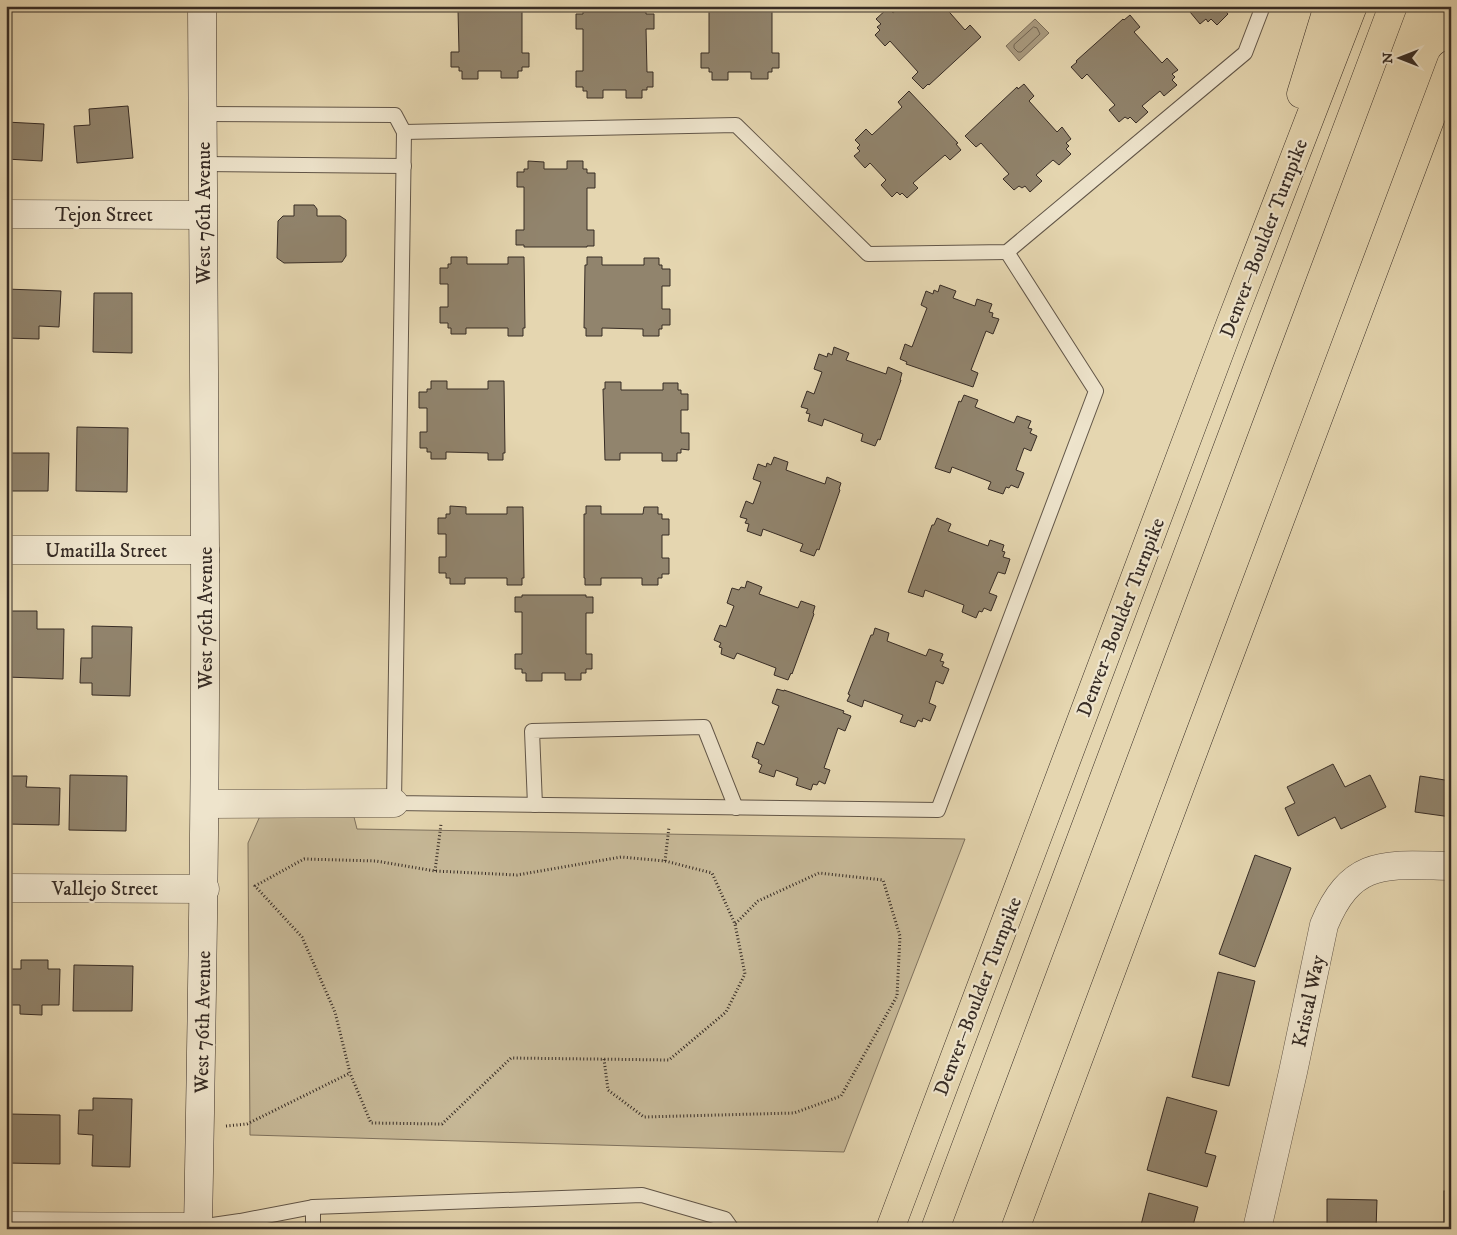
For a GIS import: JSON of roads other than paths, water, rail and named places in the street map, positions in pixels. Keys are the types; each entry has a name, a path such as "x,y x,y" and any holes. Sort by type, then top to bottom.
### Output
{"highway":[{"path":"1231,322 1328,6"},
{"name":"Denver–Boulder Turnpike","path":"890,1229 1231,322 1353,6"},
{"path":"935,1229 1393,6"},
{"path":"1014,1229 1451,64"},
{"path":"1356,320 1451,116"}],"street":[{"name":"West 76th Avenue","path":"198,1228 205,804 202,6"},
{"name":"Tejon Street","path":"6,214 202,215"},
{"name":"Umatilla Street","path":"6,550 205,550"},
{"path":"205,804 394,803"},
{"name":"Kristal Way","path":"1257,1229 1324,925 1332,904 1349,884 1371,870 1392,865 1451,866"},
{"name":"Vallejo Street","path":"6,888 204,889"},
{"path":"6,1226 198,1228"}],"lane":[{"path":"404,132 736,125 868,254 1007,252 1245,52 1263,6"},
{"path":"202,114 395,115 404,132 394,803 938,810 1096,391 1007,252"},
{"path":"202,164 404,166"},
{"path":"535,805 532,730 704,727 736,808"},
{"path":"198,1228 313,1207 642,1195 725,1219 732,1229"},
{"path":"313,1207 313,1229"}],"water":[{"path":"1035,19 1049,33 1019,61 1006,46"}]}
